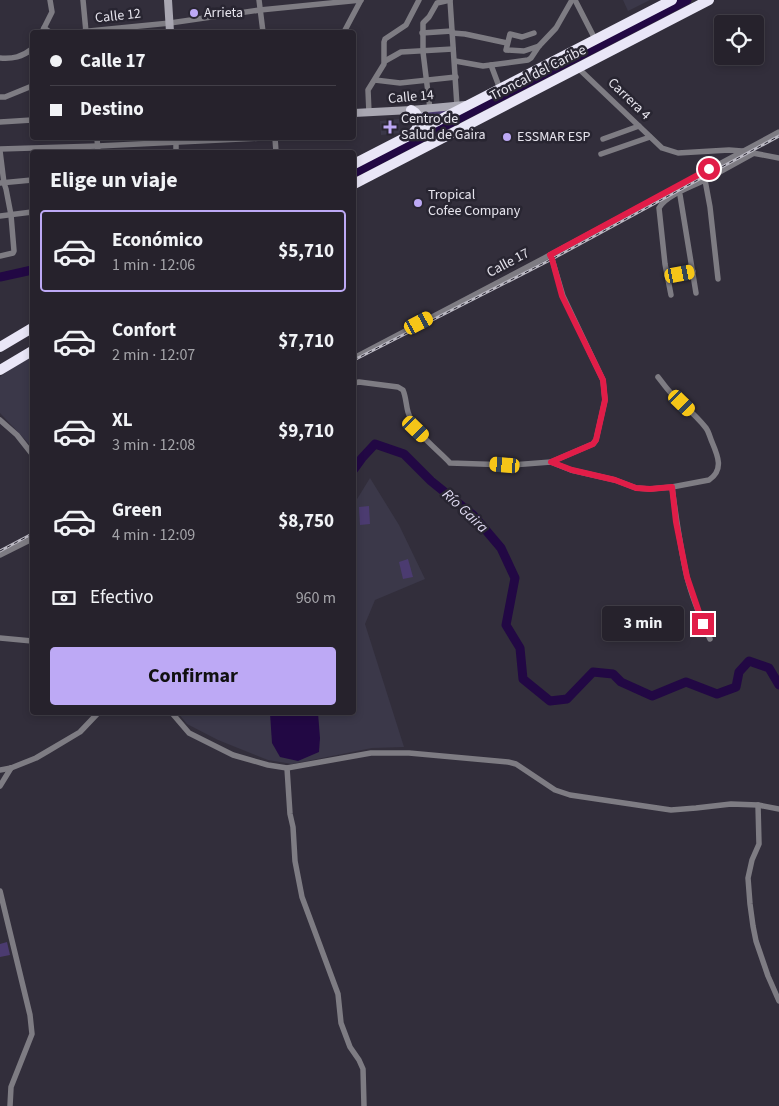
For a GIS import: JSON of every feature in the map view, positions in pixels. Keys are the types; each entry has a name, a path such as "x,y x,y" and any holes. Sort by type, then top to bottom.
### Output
{"highway":[{"name":"Troncal del Caribe","path":"356,163 672,0"},
{"name":"Troncal del Caribe","path":"356,183 709,0"},
{"path":"411,110 417,114 419,121 418,128 413,133"},
{"path":"2,345 30,329"},
{"path":"0,370 30,352"}],"main road":[{"path":"168,0 170,30"},
{"name":"Calle 14","path":"356,113 369,114 470,104"}],"street":[{"path":"43,30 52,12 50,0"},
{"path":"83,0 84,30"},
{"path":"259,0 263,30"},
{"name":"Calle 12","path":"103,30 170,23 316,2 361,0 345,30"},
{"path":"369,114 368,90 385,61 385,39 406,25 419,0"},
{"path":"430,109 422,52 423,23 437,3 450,0 457,106"},
{"path":"455,62 483,66 528,60 556,28 574,0 595,39"},
{"path":"422,33 452,32 507,43"},
{"path":"534,33 522,37 510,34 506,50 524,51 539,46"},
{"path":"385,61 401,52 453,49"},
{"path":"0,58 20,58 30,50"},
{"path":"491,65 500,89"},
{"name":"Carrera 4","path":"578,68 662,148 678,153 742,151"},
{"path":"375,80 400,83 456,77"},
{"path":"0,97 5,97 30,87"},
{"path":"0,122 30,120"},
{"path":"603,139 639,126"},
{"name":"Calle 17","path":"356,357 677,190 742,151 779,132"},
{"path":"601,154 650,137"},
{"path":"0,256 14,253 11,215 6,189 2,183 0,150 98,149 176,140"},
{"path":"742,151 779,158"},
{"path":"671,295 662,245 659,208 677,190 705,180 754,153"},
{"path":"2,183 30,180"},
{"path":"705,180 718,279"},
{"path":"677,190 696,293"},
{"path":"0,216 30,212"},
{"path":"356,383 398,387 403,390 408,413 416,429 450,463 512,465 551,462 593,444 596,440 605,400 603,380 562,296 550,255"},
{"path":"667,276 693,271"},
{"path":"551,462 572,470 615,480 636,488 672,487 712,478 718,469 719,461 707,430 658,377"},
{"path":"0,420 17,435 30,451"},
{"path":"672,487 676,522 687,577 710,639"},
{"path":"0,555 30,540"},
{"path":"0,638 30,641"},
{"path":"0,770 11,768 36,758 80,732 96,715"},
{"path":"174,715 189,733 233,755 268,765 287,768 371,753 409,753 508,762 516,764 555,790 580,796 671,810 731,804 758,805 779,809"},
{"path":"0,786 11,768"},
{"path":"287,768 295,861 302,897 338,994 341,1023 350,1047 359,1060 362,1069 364,1106"},
{"path":"758,805 759,844 752,860 748,878 752,926 768,976 779,1001"},
{"path":"0,891 30,1015 32,1034 11,1087 10,1106"}],"shaded area":[{"path":"623,0 650,0 628,11"},
{"path":"418,111 453,111 421,127"},
{"name":"Centro de Salud de Gaira","path":"399,119 400,133 381,135 380,121"},
{"path":"30,358 30,445 0,413 0,377 16,365"},
{"path":"370,478 399,525 425,579 375,600 365,624 404,747 372,748 292,764 268,760 218,740 187,724 180,715 356,715 356,501"},
{"path":"369,506 370,524 360,525 359,507"},
{"path":"408,559 413,577 403,579 399,562"},
{"path":"270,715 318,715 319,752 298,761 280,757 272,743"},
{"path":"7,942 10,955 0,957 0,944"}],"waterway":[{"path":"356,172 687,0"},
{"name":"Río Gaira","path":"0,277 30,270"},
{"name":"Río Gaira","path":"356,466 375,444 404,454 431,481 473,515 501,548 515,578 506,625 520,648 523,679 550,701 567,699 593,672 613,674 621,682 652,696 686,682 717,694 736,687 739,672 749,661 769,668 779,685"}],"railway":[{"path":"356,359 552,259 779,136"},
{"path":"0,551 30,535"}],"place":[{"name":"Arrieta","path":"194,13"},
{"name":"Centro de Salud de Gaira","path":"390,127"},
{"name":"ESSMAR ESP","path":"507,137"},
{"name":"Tropical Cofee Company","path":"418,203"}],"route":[{"path":"703,624 687,577 676,522 672,487 636,488 615,480 572,470 551,462 593,444 596,440 605,400 603,380 562,296 550,255 709,169"}]}
